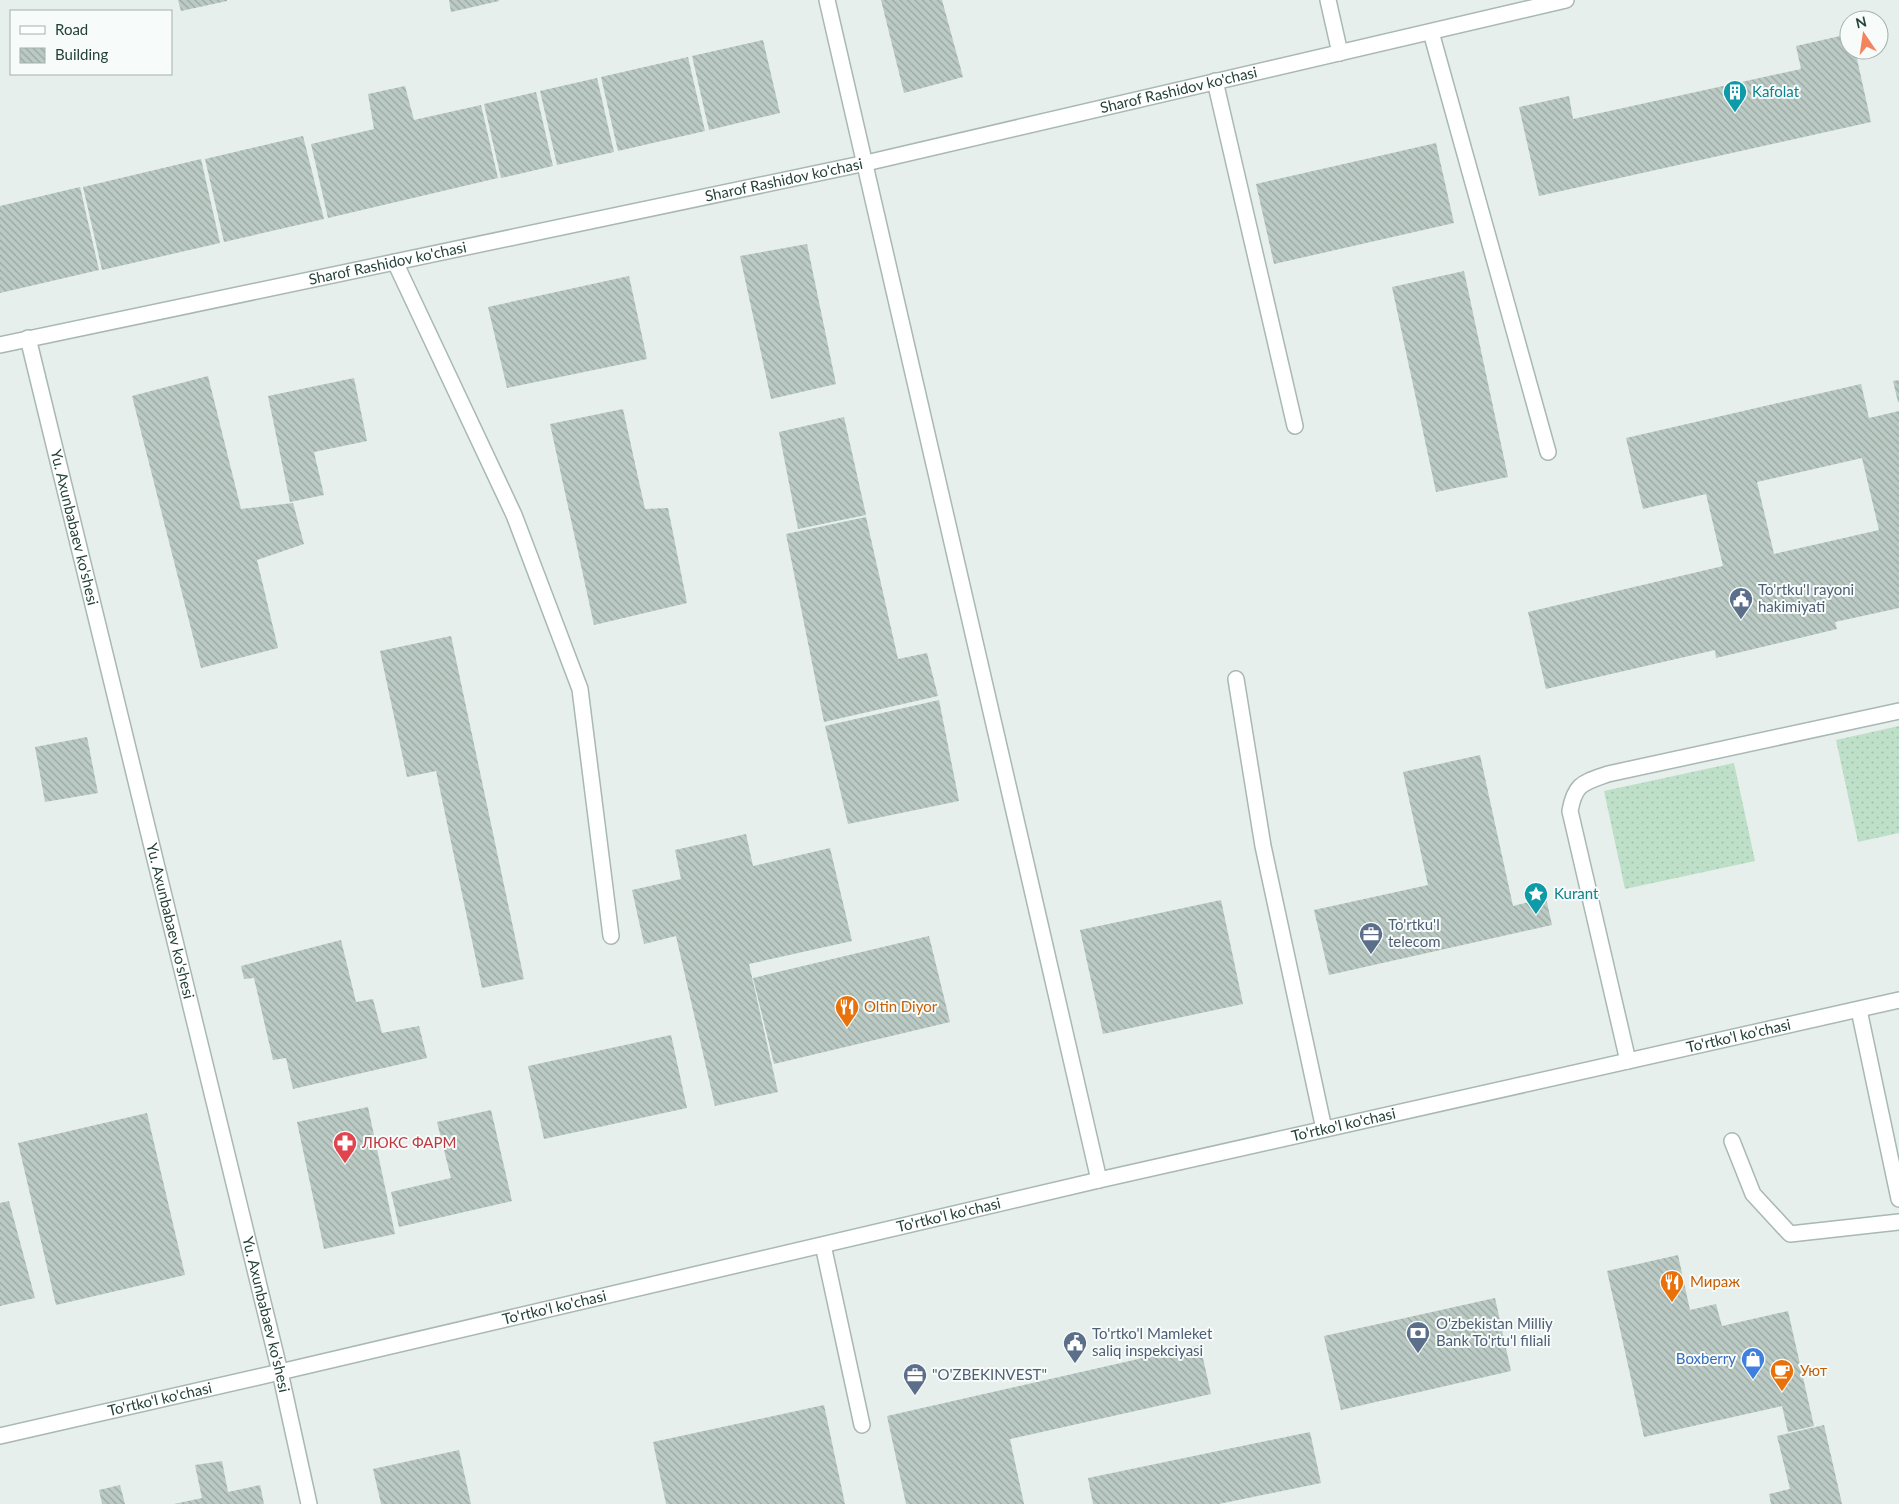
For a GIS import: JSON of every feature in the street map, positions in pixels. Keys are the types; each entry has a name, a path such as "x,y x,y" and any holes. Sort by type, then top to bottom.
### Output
{"street":[{"path":"827,0 1099,1180"},
{"path":"1328,0 1340,53"},
{"name":"Sharof Rashidov ko'chasi","path":"0,345 866,163 1566,0"},
{"path":"1430,32 1548,452"},
{"path":"1214,82 1296,426"},
{"path":"395,262 514,515 580,689 611,936"},
{"name":"Yu. Axunbabaev ko'shesi","path":"28,338 280,1372 310,1504"},
{"path":"1236,679 1264,846 1324,1130"},
{"path":"1628,1061 1570,812 1572,795 1584,782 1608,774 1899,711"},
{"name":"To'rtko'l ko'chasi","path":"0,1436 1099,1180 1899,1000"},
{"path":"1859,1010 1899,1199"},
{"path":"1732,1142 1753,1194 1790,1234 1899,1222"},
{"path":"823,1245 862,1425"}],"green space":[{"path":"1899,726 1899,833 1858,842 1836,740"},
{"path":"1734,763 1755,861 1625,889 1604,791"}],"building":[{"path":"178,0 227,0 227,1 181,11"},
{"path":"449,0 499,0 499,1 451,12"},
{"path":"881,0 942,0 963,77 904,93"},
{"name":"Kafolat","path":"1839,36 1839,60 1857,60 1871,122 1539,196 1519,107 1569,96 1573,119 1801,69 1796,46"},
{"path":"763,40 780,113 709,130 692,56"},
{"path":"688,57 705,131 618,151 601,77"},
{"path":"597,78 614,152 557,165 540,91"},
{"path":"405,86 414,120 481,105 498,178 328,218 311,144 374,129 368,94"},
{"path":"536,92 553,166 501,178 484,104"},
{"path":"303,136 324,219 224,242 205,159"},
{"path":"1436,143 1454,223 1274,264 1256,184"},
{"path":"201,159 220,243 102,270 83,187"},
{"path":"80,187 99,270 0,293 0,206"},
{"path":"807,244 836,384 771,399 740,256"},
{"path":"1464,271 1508,477 1436,492 1392,287"},
{"path":"629,276 647,359 507,388 488,307"},
{"path":"208,376 241,509 293,503 304,544 257,560 278,648 201,668 132,396"},
{"path":"354,378 367,441 314,452 324,495 290,502 268,396"},
{"path":"1899,380 1899,402 1898,402 1893,381"},
{"path":"1861,384 1869,418 1899,411 1899,608 1835,622 1837,629 1716,658 1715,650 1546,689 1528,612 1723,566 1706,494 1643,509 1626,438","holes":["1862,458 1879,530 1774,554 1757,482"]},
{"path":"623,409 645,509 668,508 687,603 594,625 550,424"},
{"path":"844,417 866,515 798,529 779,432"},
{"path":"866,517 898,659 927,653 938,696 824,722 786,534"},
{"path":"451,636 524,979 482,988 436,771 407,777 380,651"},
{"path":"939,700 959,801 848,824 825,726"},
{"path":"87,737 98,793 45,802 35,747"},
{"path":"1480,755 1513,906 1546,898 1552,925 1329,975 1314,910 1428,885 1403,772"},
{"path":"746,834 753,866 830,848 852,941 749,964 778,1092 715,1106 676,936 644,944 632,890 681,879 675,850"},
{"path":"1221,900 1243,1004 1103,1034 1080,930"},
{"path":"929,936 950,1022 774,1064 753,978"},
{"path":"341,940 356,1002 373,999 382,1033 419,1026 427,1058 293,1089 286,1058 273,1060 254,978 244,979 241,966"},
{"path":"671,1035 687,1108 544,1139 528,1066"},
{"path":"368,1107 395,1234 324,1249 297,1122"},
{"path":"491,1110 512,1201 399,1227 391,1192 451,1178 437,1122"},
{"path":"147,1113 185,1275 56,1305 18,1143"},
{"path":"9,1201 35,1298 0,1306 0,1203"},
{"path":"1678,1255 1690,1310 1716,1304 1722,1326 1788,1311 1814,1426 1788,1432 1782,1406 1644,1437 1607,1271"},
{"name":"O'zbekistan Milliy Bank To'rtu'l filiali","path":"1495,1298 1511,1371 1341,1410 1324,1336"},
{"path":"1200,1345 1211,1394 1010,1439 1024,1504 906,1504 887,1416"},
{"path":"824,1405 845,1504 666,1504 653,1442"},
{"path":"1824,1425 1842,1504 1771,1504 1769,1494 1790,1489 1777,1436"},
{"path":"1310,1432 1321,1483 1219,1504 1093,1504 1088,1478"},
{"path":"459,1450 471,1504 381,1504 373,1469"},
{"path":"222,1461 228,1492 260,1485 264,1504 174,1504 202,1498 195,1465"},
{"path":"120,1485 125,1504 102,1504 99,1490"}],"place":[{"name":"Kafolat","path":"1735,113"},
{"name":"To'rtku'l rayoni hakimiyati","path":"1741,620"},
{"name":"Kurant","path":"1536,915"},
{"name":"To'rtku'l telecom","path":"1371,955"},
{"name":"Oltin Diyor","path":"847,1028"},
{"name":"ЛЮКС ФАРМ","path":"345,1164"},
{"name":"Мираж","path":"1672,1303"},
{"name":"O'zbekistan Milliy Bank To'rtu'l filiali","path":"1418,1354"},
{"name":"To'rtko'l Mamleket saliq inspekciyasi","path":"1075,1364"},
{"name":"Boxberry","path":"1753,1380"},
{"name":"Уют","path":"1782,1392"},
{"name":"\"O'ZBEKINVEST\"","path":"915,1396"}]}
